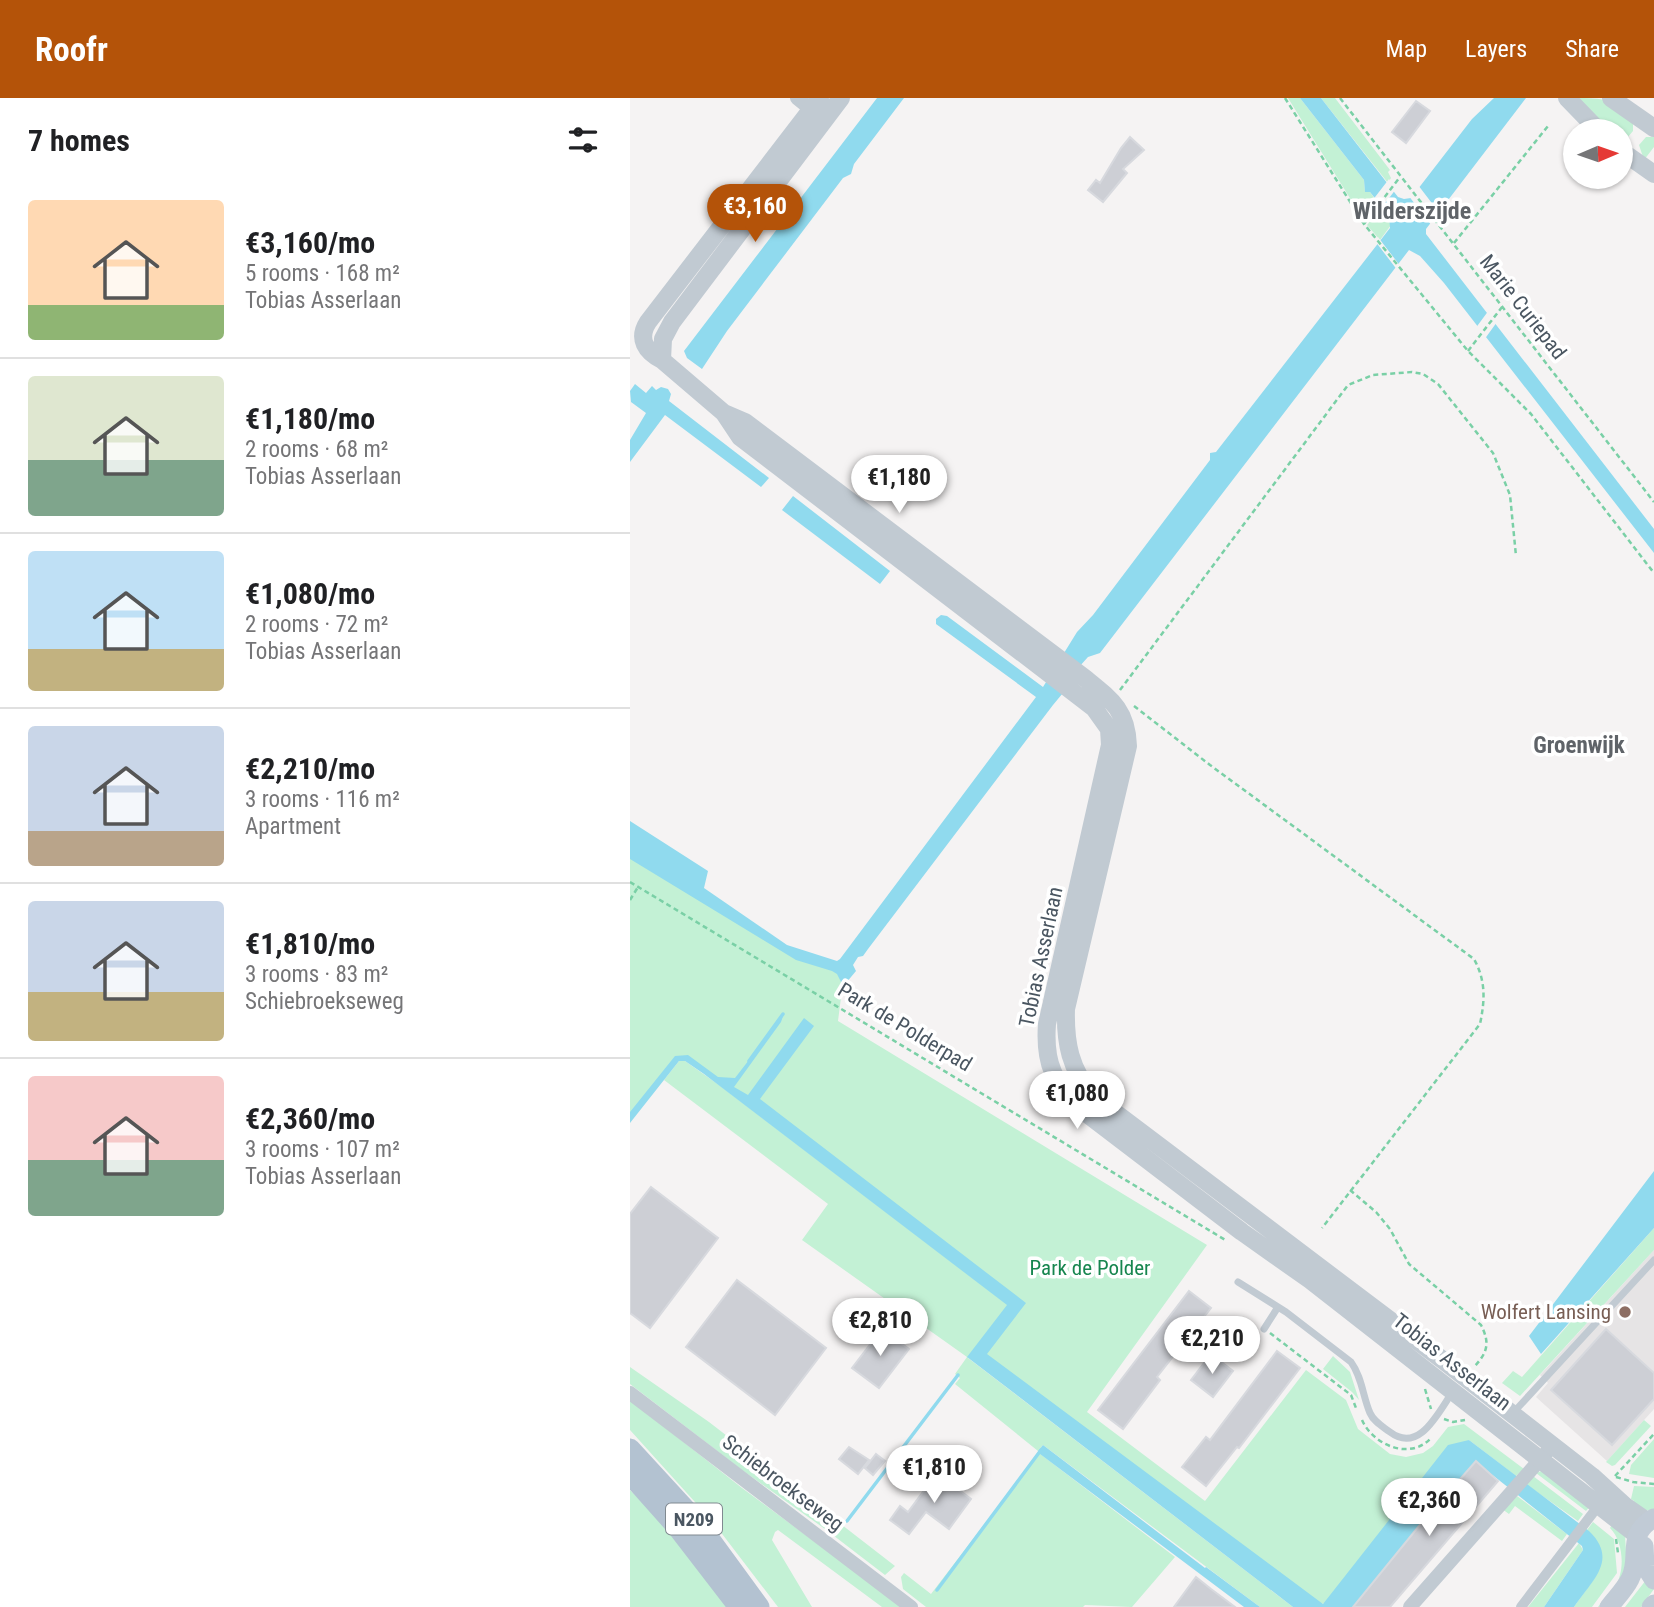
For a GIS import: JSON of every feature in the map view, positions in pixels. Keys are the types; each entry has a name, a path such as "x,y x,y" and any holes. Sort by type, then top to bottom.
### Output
{"main road":[{"name":"N209","path":"630,1449 697,1522 753,1604"},
{"name":"N209","path":"630,1474 724,1585 753,1604"},
{"path":"1609,1607 1630,1580 1643,1546"},
{"path":"1620,1607 1640,1580 1643,1546"}],"street":[{"name":"Tobias Asserlaan","path":"841,98 813,106 672,321 663,339 662,360 724,413 745,422 1048,663 1120,710 1127,726 1128,746 1066,1009 1065,1036 1073,1068 1093,1096 1512,1414 1547,1452"},
{"path":"1567,98 1587,119"},
{"path":"1611,98 1654,128"},
{"path":"1633,159 1654,174"},
{"name":"Tobias Asserlaan","path":"1081,687 1104,719 1111,737 1047,1024 1046,1049 1053,1075 1060,1087 1082,1111 1310,1280 1500,1428 1547,1452 1608,1491 1643,1546"},
{"name":"Schiebroekseweg","path":"630,1392 911,1607"},
{"path":"1410,1607 1547,1452"},
{"path":"1521,1607 1608,1491"}],"lane":[{"path":"1500,1428 1654,1260"},
{"path":"1238,1282 1278,1307 1353,1364 1373,1419 1399,1438 1415,1438 1423,1432 1464,1377"},
{"path":"1265,1329 1278,1307"}],"path":[{"path":"1285,98 1364,224 1401,272 1468,351 1531,414 1654,573"},
{"name":"Marie Curiepad","path":"1340,98 1654,502"},
{"path":"1454,243 1548,126"},
{"path":"1364,224 1401,176"},
{"path":"1468,351 1502,307"},
{"path":"1120,695 1118,693 1348,385 1373,375 1412,372 1423,374 1438,384 1493,453 1510,495 1516,556"},
{"path":"1131,703 1474,959 1482,973 1485,1002 1480,1024 1322,1228"},
{"name":"Park de Polderpad","path":"630,882 1235,1246"},
{"path":"630,900 638,887"},
{"path":"1350,1190 1376,1212 1390,1229 1409,1264 1481,1325 1487,1337 1488,1348 1464,1377"},
{"path":"1423,1383 1427,1401"},
{"path":"1608,1491 1654,1434"},
{"path":"1608,1491 1633,1482 1654,1484"},
{"path":"1613,1534 1618,1545 1643,1546"}],"shaded area":[{"name":"Wolfert Lansing","path":"1654,1250 1654,1409 1607,1461 1536,1397 1548,1383 1540,1375"}],"green space":[{"path":"1288,98 1300,98 1364,180 1365,192 1370,192 1375,199 1361,216"},
{"path":"1321,98 1335,98 1390,170 1388,172 1391,178 1388,183"},
{"path":"1573,98 1607,101 1629,119 1593,119"},
{"path":"1646,137 1654,137 1654,147 1644,160 1639,145"},
{"path":"1382,207 1389,216 1391,225 1380,240 1367,225"},
{"name":"Park de Polder","path":"630,838 695,891 799,956 844,974 838,1021 1207,1245 1087,1412 1205,1501 1306,1370 1346,1400 1358,1429 1390,1454 1406,1457 1423,1453 1433,1446 1448,1427 1464,1424 1524,1469 1516,1476 1469,1440 1326,1603 1321,1604 1198,1512 978,1360 1017,1303 686,1058 678,1059 630,1118"},
{"path":"679,1061 685,1061 719,1085 1008,1305 968,1358 1293,1607 1260,1607 1043,1445 1038,1451 955,1384 960,1378 955,1374 967,1357 802,1240 828,1204 664,1080"},
{"path":"1654,1228 1654,1250 1520,1396 1502,1383 1513,1371 1522,1377"},
{"path":"1333,1356 1350,1372 1359,1400 1323,1369"},
{"path":"630,1367 709,1422 895,1566 885,1575 742,1470 630,1384"},
{"path":"630,1400 742,1488 903,1607 882,1607 778,1530 772,1540 812,1607 778,1607 713,1522 630,1430"},
{"path":"1644,1420 1651,1426 1615,1465 1606,1462"},
{"path":"1654,1439 1654,1478 1629,1474 1631,1465"},
{"path":"1039,1453 1175,1557 1132,1607 926,1607 903,1589 901,1577 904,1573 931,1594"},
{"path":"1544,1470 1593,1503 1586,1511 1536,1473"},
{"path":"1533,1476 1583,1514 1578,1521 1527,1485"},
{"path":"1634,1486 1654,1487 1654,1511 1643,1510 1633,1504 1631,1499"},
{"path":"630,1490 666,1526 732,1607 630,1607"},
{"path":"1517,1496 1567,1534 1562,1541 1515,1506 1509,1514 1502,1509"},
{"path":"1593,1522 1614,1539 1617,1573 1592,1607 1574,1607 1599,1569 1601,1550 1587,1530"},
{"path":"1612,1525 1625,1535 1627,1568 1603,1607 1598,1607 1617,1583 1621,1569 1621,1550 1610,1528"},
{"path":"1579,1543 1583,1550 1544,1607 1528,1607"},
{"path":"1646,1580 1654,1589 1641,1607 1625,1607"}],"water":[{"path":"877,98 904,98 854,164 851,174 843,178 727,331 702,369 687,358 684,351"},
{"path":"1300,98 1321,98 1398,197 1404,199 1411,198 1472,119 1494,98 1526,98 1426,229 1426,234 1654,529 1654,553 1444,283 1420,256 1409,250 1100,653 1088,657 1079,667 1082,670 863,956 858,957 853,965 856,971 846,983 841,982 832,971 796,960 630,859 630,821 708,871 704,888 787,945 837,961 840,959 1036,697 936,624 936,619 941,615 947,616 1043,687 1077,632 1093,615 1210,460 1210,453 1216,452 1390,228 1389,216 1370,192 1365,192 1364,180"},
{"path":"635,384 646,393 652,386 656,390 661,387 668,389 671,394 669,401 769,478 761,487 665,415 630,462 630,440 646,413 631,402 630,391"},
{"path":"793,496 890,571 880,584 782,510"},
{"path":"783,1016 734,1087 748,1095 804,1018 814,1026 760,1099 1026,1303 987,1354 1323,1604 1448,1445 1469,1440 1589,1531 1602,1551 1600,1570 1595,1579 1574,1607 1544,1607 1583,1550 1582,1546 1476,1462 1353,1607 1293,1607 967,1357 1007,1305 704,1074 685,1061 679,1061 630,1123 630,1112 675,1056 688,1055 718,1077 735,1078"},
{"path":"1654,1171 1654,1228 1541,1354 1529,1336"},
{"path":"1043,1445 1260,1607 1244,1607 1040,1454 1038,1451"}],"pier":[{"path":"1389,179 1396,189 1380,210 1372,201"},
{"path":"1418,185 1441,215 1432,226 1408,195"},
{"path":"1378,237 1401,267 1398,271 1375,241"},
{"path":"1489,310 1497,322 1484,340 1475,329"}],"building":[{"path":"1416,101 1430,111 1406,143 1392,132"},
{"path":"1130,137 1144,150 1123,169 1127,173 1103,202 1088,190 1096,180 1100,183"},
{"path":"651,1187 718,1238 650,1328 630,1313 630,1214"},
{"path":"737,1280 826,1348 775,1415 686,1347"},
{"path":"1189,1291 1211,1308 1157,1377 1160,1380 1123,1429 1098,1410"},
{"path":"882,1329 909,1349 879,1388 852,1368"},
{"path":"1606,1329 1654,1373 1654,1399 1612,1445 1551,1390"},
{"path":"1277,1351 1300,1368 1239,1448 1237,1447 1206,1486 1182,1467 1206,1437 1210,1440"},
{"path":"1211,1354 1233,1371 1213,1397 1191,1380"},
{"path":"849,1447 869,1460 858,1474 839,1459"},
{"path":"876,1454 885,1461 873,1475 865,1468"},
{"path":"1476,1461 1498,1481 1390,1607 1353,1607 1419,1526"},
{"path":"937,1473 971,1499 949,1529 926,1512 909,1534 890,1520 900,1506 908,1512"},
{"path":"1196,1577 1211,1589 1235,1607 1174,1607"}],"waterway":[{"path":"749,1061 783,1014"},
{"path":"847,1521 958,1375"},
{"path":"937,1590 1041,1450"}],"place":[{"name":"Wolfert Lansing","path":"1625,1312"}],"district":[{"name":"Wilderszijde","path":"1412,211"},
{"name":"Groenwijk","path":"1579,745"}]}
